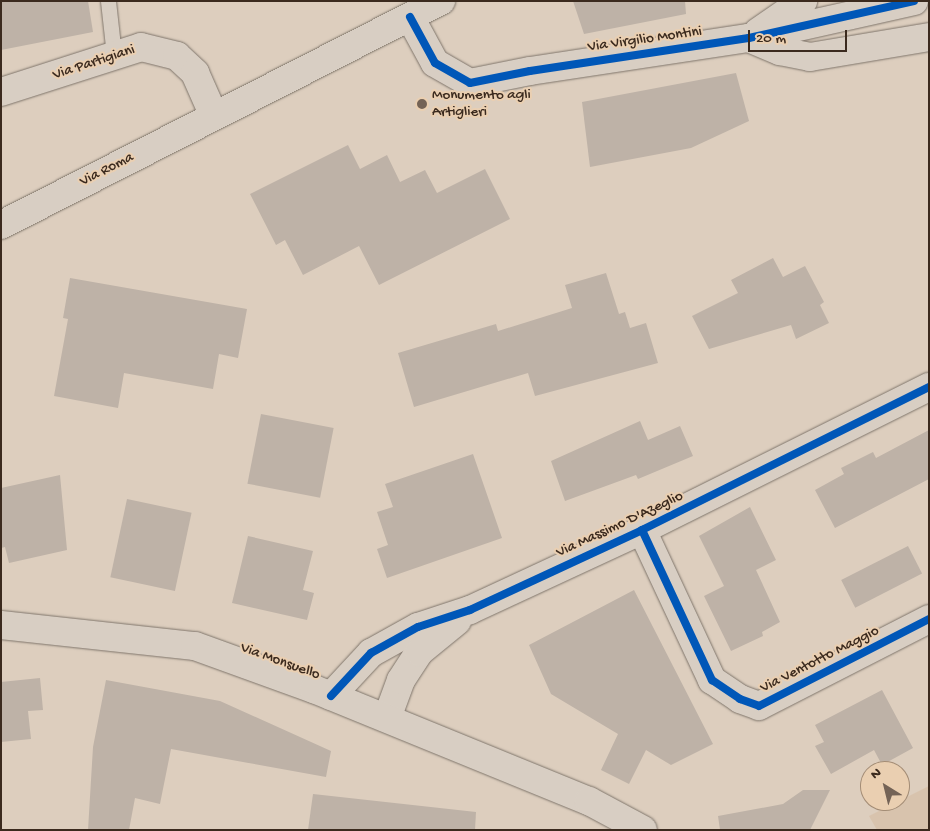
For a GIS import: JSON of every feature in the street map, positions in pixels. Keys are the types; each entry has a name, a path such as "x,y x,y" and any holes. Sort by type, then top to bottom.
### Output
{"street":[{"path":"214,116 441,1"},
{"name":"Via Virgilio Montini","path":"749,38 802,1"},
{"name":"Via Virgilio Montini","path":"410,17 435,63 470,83 530,71 749,38 914,1"},
{"path":"749,38 780,51 810,57 929,37"},
{"name":"Via Partigiani","path":"1,92 141,47 177,56 195,73 214,116"},
{"name":"Via Roma","path":"1,225 214,116"},
{"name":"Via Massimo D'Azeglio","path":"331,696 371,653 418,627 470,610 642,530 929,387"},
{"name":"Via Ventotto Maggio","path":"642,530 712,680 740,699 759,706 929,619"},
{"name":"Via Massimo D'Azeglio","path":"387,718 401,680 419,652 470,610"},
{"name":"Via Monsuello","path":"1,625 195,646 387,718 589,801 643,830"}],"lane":[{"path":"108,1 114,55"}],"shaded area":[{"path":"929,786 929,830 877,830 869,816 879,811 910,811 910,796"}],"building":[{"path":"1,1 88,1 93,32 1,50"},
{"path":"573,1 685,1 686,14 584,34"},
{"path":"736,73 749,121 691,148 590,167 582,102"},
{"path":"348,145 360,169 387,155 400,182 425,170 437,193 485,169 510,219 379,285 359,246 303,275 285,240 276,245 250,194"},
{"path":"773,258 783,277 805,266 824,302 820,305 829,323 796,339 791,325 709,349 692,316 738,293 731,280"},
{"path":"606,273 619,314 625,312 630,328 646,323 658,363 535,396 528,373 414,407 398,353 496,324 498,331 572,308 565,285"},
{"path":"70,278 247,309 238,358 219,354 213,389 124,373 118,408 54,396 68,319 63,318"},
{"path":"261,414 334,428 320,498 247,484"},
{"path":"640,421 648,440 680,426 693,456 638,479 636,475 565,501 551,461"},
{"path":"929,430 929,479 835,528 815,490 844,474 841,468 873,452 876,458"},
{"path":"473,454 502,538 387,578 377,549 388,545 377,512 393,507 385,484"},
{"path":"60,475 67,550 9,563 5,547 1,548 1,488"},
{"path":"127,499 192,513 175,591 110,577"},
{"path":"750,507 776,560 756,570 780,622 762,632 763,636 731,651 704,596 724,586 699,536"},
{"path":"248,536 313,551 303,590 314,593 307,620 232,603"},
{"path":"908,546 922,574 855,608 841,580"},
{"path":"634,590 713,744 671,765 646,750 629,784 601,770 618,734 551,694 529,645"},
{"path":"40,678 43,710 28,711 31,739 1,742 1,682"},
{"path":"106,680 220,701 331,751 326,777 171,749 160,804 135,798 129,830 88,830 93,747"},
{"path":"882,690 913,748 889,761 880,761 874,750 831,774 815,746 824,742 815,725"},
{"path":"803,790 830,790 810,830 720,830 718,816 783,804"},
{"path":"313,794 476,812 475,830 308,830"}],"cycle path":[{"path":"410,17 435,63 470,83 530,71 749,38 914,1"},
{"path":"331,696 371,653 418,627 470,610 642,530 929,387"},
{"path":"642,530 712,680 740,699 759,706 929,619"}],"place":[{"name":"Monumento agli Artiglieri","path":"422,104"}]}
